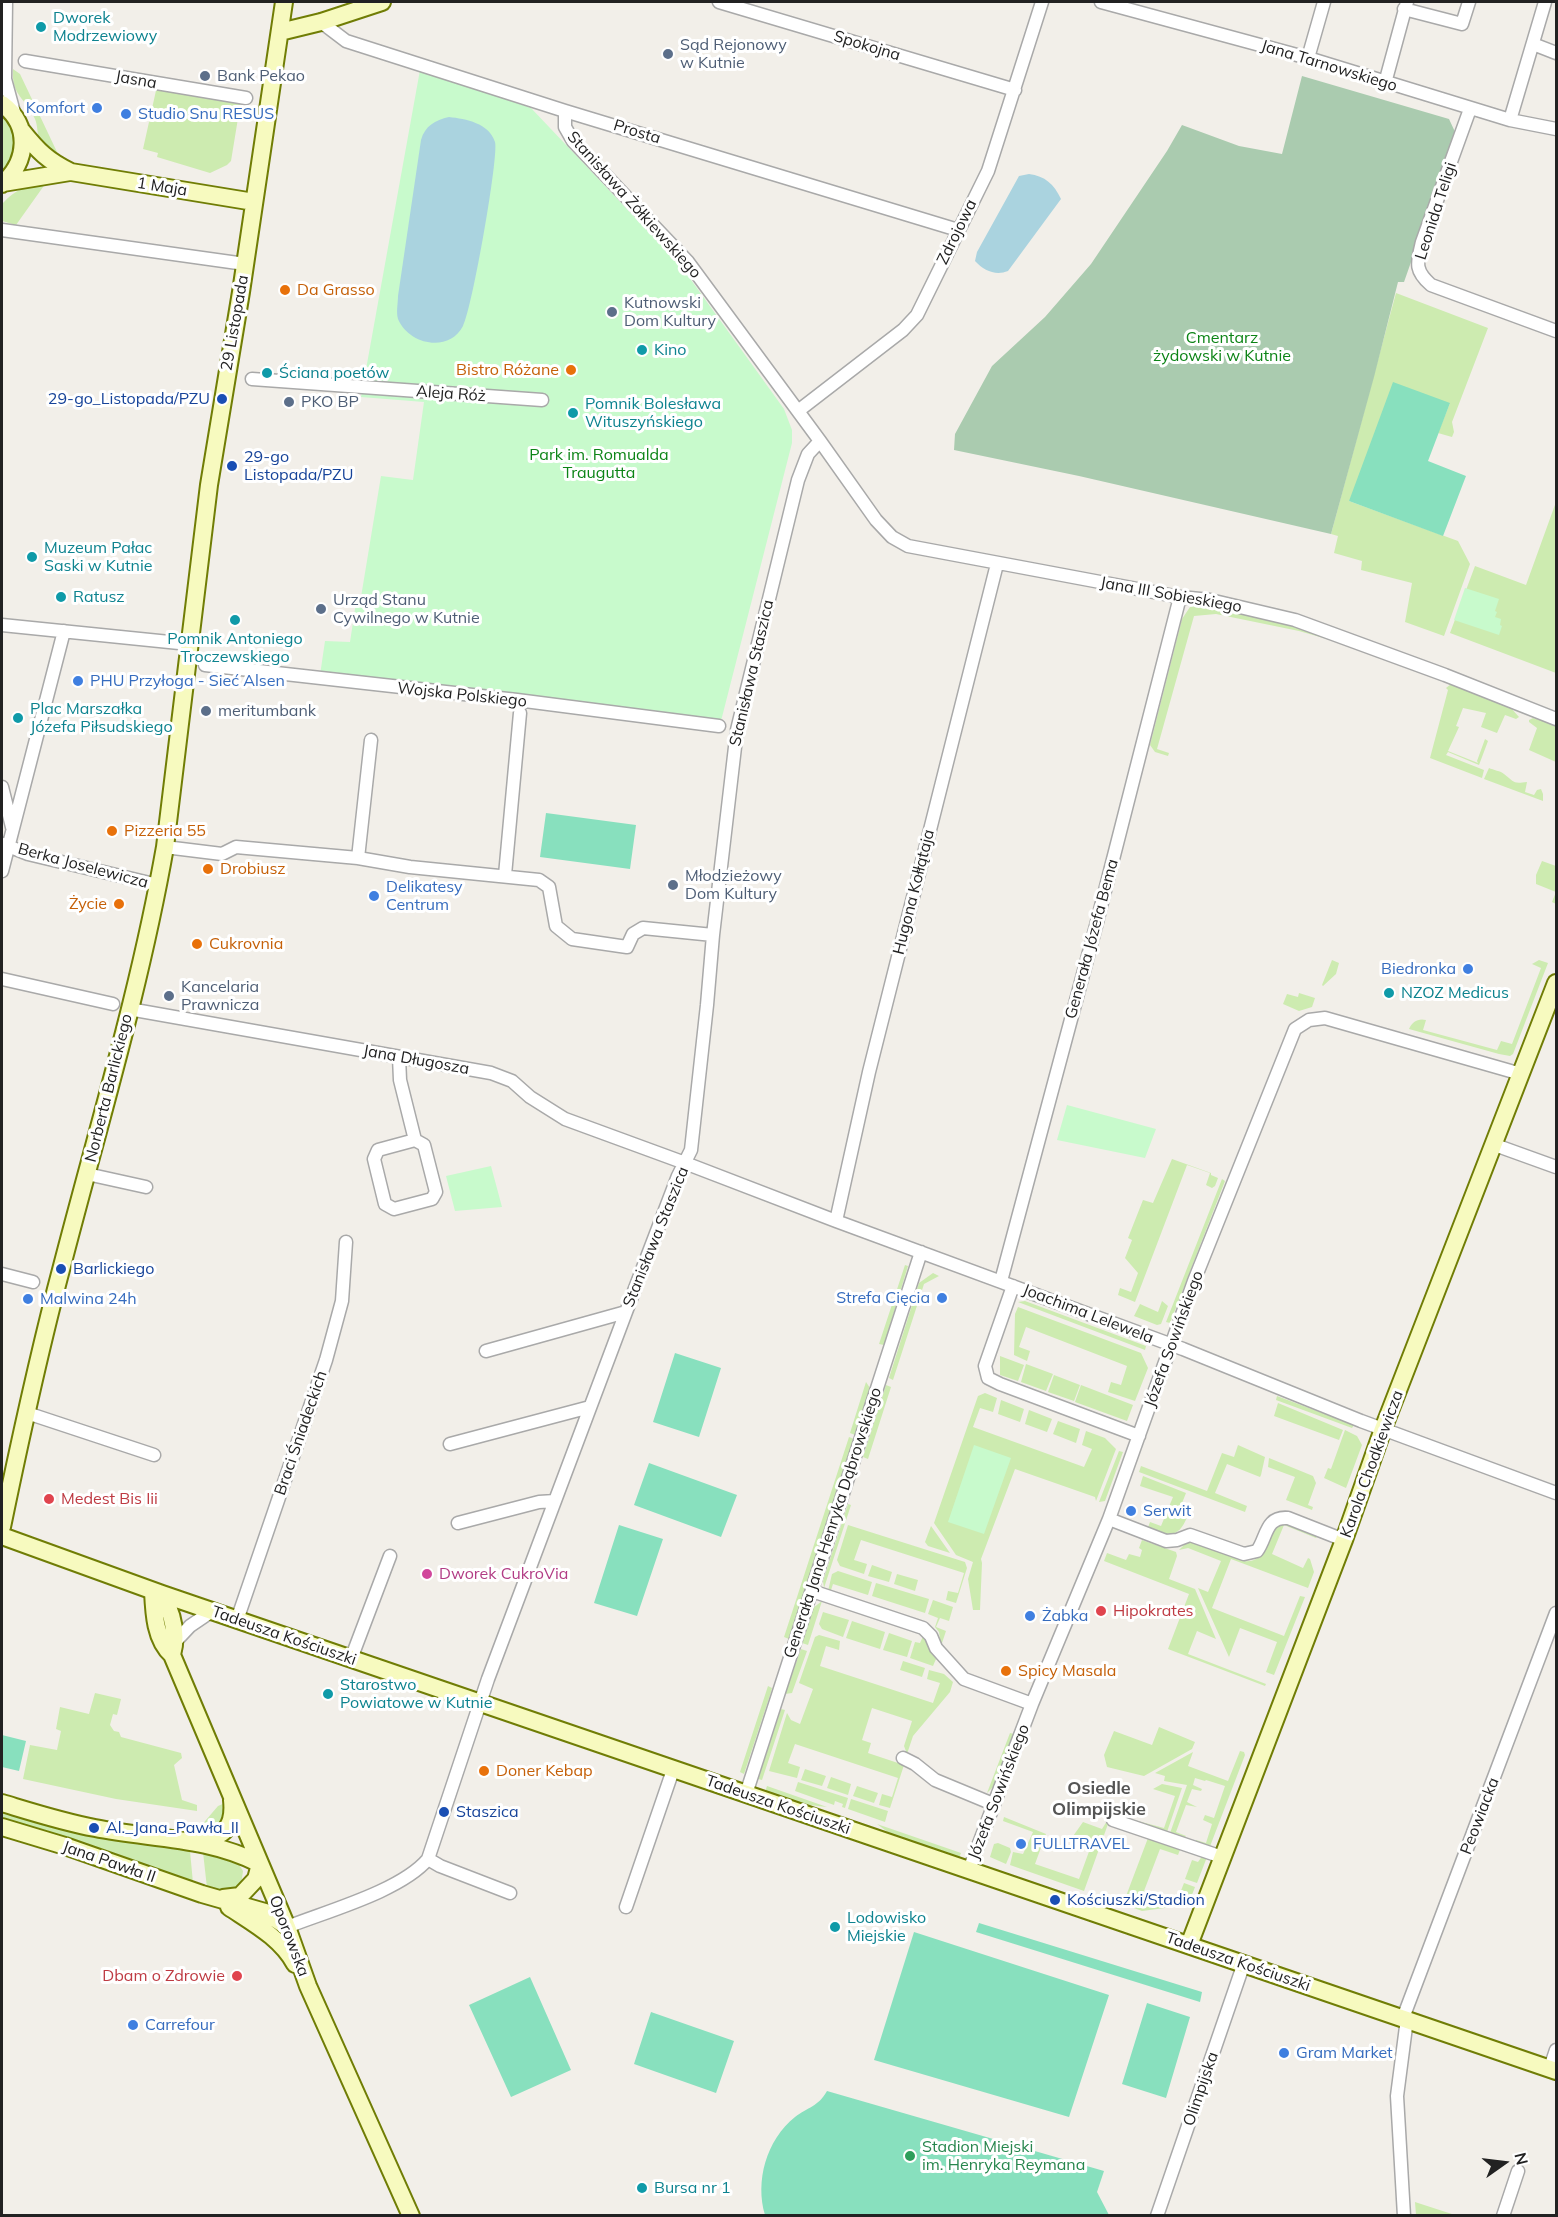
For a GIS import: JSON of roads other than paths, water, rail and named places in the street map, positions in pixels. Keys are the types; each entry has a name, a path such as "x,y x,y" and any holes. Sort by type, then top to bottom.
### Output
{"street":[{"path":"2,184 14,173 22,157 23,144 5,79 3,42 6,2"},
{"name":"29 Listopada","path":"189,644 209,485 284,2"},
{"path":"280,32 321,22 382,2"},
{"name":"Spokojna","path":"719,2 1015,90"},
{"name":"Zdrojowa","path":"798,411 903,330 917,315 988,171 1042,2"},
{"name":"Jana Tarnowskiego","path":"1106,2 1308,58 1470,109 1557,129"},
{"path":"1308,58 1324,2"},
{"path":"1384,83 1406,5 1462,24 1468,2"},
{"path":"1510,120 1545,2"},
{"name":"Prosta","path":"321,22 346,41 564,111 958,230"},
{"path":"1533,45 1557,53"},
{"name":"Jasna","path":"25,61 246,98"},
{"name":"1 Maja","path":"2,104 39,153 53,164 71,172 254,202"},
{"name":"Leonida Teligi","path":"1470,109 1422,242 1417,264 1421,276 1431,285 1557,332"},
{"name":"Stanisława Żółkiewskiego","path":"564,111 565,127 573,141 688,262 820,441"},
{"name":"1 Maja","path":"2,184 71,172"},
{"path":"2,230 245,264"},
{"name":"Aleja Róż","path":"252,380 542,400"},
{"name":"Jana III Sobieskiego","path":"820,441 876,520 892,537 908,546 1180,597 1210,600 1295,620 1557,719"},
{"name":"Stanisława Staszica","path":"428,1859 481,1703 555,1501 626,1312 691,1150 707,1005 712,935 737,730 798,480 808,454 820,441"},
{"name":"Hugona Kołłątaja","path":"836,1221 869,1072 996,564"},
{"name":"Generała Józefa Bema","path":"1001,1281 1094,936 1180,597"},
{"path":"2,625 189,644"},
{"path":"2,871 5,845 12,830 64,631"},
{"name":"Norberta Barlickiego","path":"2,1527 61,1269 87,1174 121,1006 158,885 165,847 189,644"},
{"name":"Wojska Polskiego","path":"205,665 517,700 719,726"},
{"path":"505,875 520,713"},
{"path":"358,858 371,740"},
{"path":"2,787 12,830"},
{"name":"Berka Joselewicza","path":"5,845 28,854 158,885"},
{"path":"165,847 222,854 236,847 358,858 410,867 538,880 549,887 556,926 572,939 627,947 633,934 644,928 712,935"},
{"name":"Jana Długosza","path":"2,980 121,1006 491,1073 512,1081 530,1097 565,1119 685,1162"},
{"name":"Karola Chodkiewicza","path":"1189,1945 1344,1540 1383,1429 1557,983"},
{"name":"Józefa Sowińskiego","path":"969,1870 1032,1704 1109,1519 1171,1345 1292,1034 1298,1025 1309,1020 1325,1018 1521,1074"},
{"path":"399,1057 400,1080 416,1140 424,1145 436,1192 432,1199 394,1209 386,1204 374,1159 378,1150 416,1140"},
{"path":"1495,1145 1557,1167"},
{"name":"Joachima Lelewela","path":"685,1162 836,1221 1171,1345 1383,1429 1557,1493"},
{"path":"87,1174 146,1186"},
{"name":"Braci Śniadeckich","path":"237,1620 321,1377 342,1301 346,1242"},
{"name":"Generała Jana Henryka Dąbrowskiego","path":"746,1794 921,1252"},
{"path":"2,1274 33,1282"},
{"path":"1013,1286 985,1366 987,1378 1139,1436"},
{"path":"486,1351 626,1312"},
{"path":"450,1444 590,1407"},
{"path":"27,1413 154,1455"},
{"path":"458,1523 539,1502 555,1501"},
{"path":"1109,1519 1161,1540 1174,1541 1190,1534 1244,1554 1257,1551 1269,1524 1280,1518 1288,1518 1344,1540"},
{"name":"Tadeusza Kościuszki","path":"2,1536 158,1593 673,1770 1553,2069"},
{"path":"351,1659 390,1556"},
{"path":"812,1591 924,1628 929,1632 940,1654 964,1679 1032,1704"},
{"name":"Oporowska","path":"158,1593 154,1613 159,1635 165,1649 173,1649 287,1927 308,1986 411,2216"},
{"path":"173,1649 190,1626 212,1611"},
{"name":"Peowiacka","path":"1404,2216 1397,2096 1405,2019 1557,1613"},
{"path":"903,1758 915,1764 934,1780 993,1804"},
{"path":"626,1907 673,1770"},
{"name":"Jana Pawła II","path":"196,1842 216,1838 229,1827 233,1813 231,1794"},
{"name":"Jana Pawła II","path":"2,1803 94,1828 196,1842 234,1851 260,1863"},
{"path":"1113,1820 1222,1857"},
{"name":"Jana Pawła II","path":"2,1827 265,1912 287,1927"},
{"path":"287,1927 381,1890 420,1869 428,1859 440,1866 510,1893"},
{"path":"216,1898 240,1896 256,1879 260,1863"},
{"name":"Jana Pawła II","path":"216,1898 278,1942 290,1955 308,1986"},
{"name":"Olimpijska","path":"1157,2216 1244,1963"},
{"path":"1553,2069 1557,2050"},
{"path":"1503,2216 1518,2171"}],"water":[{"path":"449,117 476,123 488,130 495,142 495,153 489,202 467,314 457,335 439,343 420,340 411,335 403,328 397,316 397,310 421,140 431,124"},
{"path":"1029,174 1048,182 1061,199 1008,271 990,272 975,261 977,252 1019,176"}],"place":[{"name":"Dworek Modrzewiowy","path":"41,27"},
{"name":"Sąd Rejonowy w Kutnie","path":"668,54"},
{"name":"Bank Pekao","path":"205,76"},
{"name":"Komfort","path":"97,108"},
{"name":"Studio Snu RESUS","path":"126,114"},
{"name":"Da Grasso","path":"285,290"},
{"name":"Kutnowski Dom Kultury","path":"612,312"},
{"name":"Kino","path":"642,350"},
{"name":"Bistro Różane","path":"571,370"},
{"name":"Ściana poetów","path":"267,373"},
{"name":"29-go_Listopada/PZU","path":"222,399"},
{"name":"PKO BP","path":"289,402"},
{"name":"Pomnik Bolesława Wituszyńskiego","path":"573,413"},
{"name":"29-go Listopada/PZU","path":"232,466"},
{"name":"Muzeum Pałac Saski w Kutnie","path":"32,557"},
{"name":"Ratusz","path":"61,597"},
{"name":"Urząd Stanu Cywilnego w Kutnie","path":"321,609"},
{"name":"Pomnik Antoniego Troczewskiego","path":"235,620"},
{"name":"PHU Przyłoga - Sieć Alsen","path":"78,681"},
{"name":"meritumbank","path":"206,711"},
{"name":"Plac Marszałka Józefa Piłsudskiego","path":"18,718"},
{"name":"Pizzeria 55","path":"112,831"},
{"name":"Drobiusz","path":"208,869"},
{"name":"Młodzieżowy Dom Kultury","path":"673,885"},
{"name":"Delikatesy Centrum","path":"374,896"},
{"name":"Życie","path":"119,904"},
{"name":"Cukrovnia","path":"197,944"},
{"name":"Biedronka","path":"1468,969"},
{"name":"NZOZ Medicus","path":"1389,993"},
{"name":"Kancelaria Prawnicza","path":"169,996"},
{"name":"Barlickiego","path":"61,1269"},
{"name":"Strefa Cięcia","path":"942,1298"},
{"name":"Malwina 24h","path":"28,1299"},
{"name":"Medest Bis Iii","path":"49,1499"},
{"name":"Serwit","path":"1131,1511"},
{"name":"Dworek CukroVia","path":"427,1574"},
{"name":"Hipokrates","path":"1101,1611"},
{"name":"Żabka","path":"1030,1616"},
{"name":"Spicy Masala","path":"1006,1671"},
{"name":"Starostwo Powiatowe w Kutnie","path":"328,1694"},
{"name":"Doner Kebap","path":"484,1771"},
{"name":"Staszica","path":"444,1812"},
{"name":"Al._Jana_Pawła_II","path":"94,1828"},
{"name":"FULLTRAVEL","path":"1021,1844"},
{"name":"Kościuszki/Stadion","path":"1055,1900"},
{"name":"Lodowisko Miejskie","path":"835,1927"},
{"name":"Dbam o Zdrowie","path":"237,1976"},
{"name":"Carrefour","path":"133,2025"},
{"name":"Gram Market","path":"1284,2053"},
{"name":"Stadion Miejski im. Henryka Reymana","path":"910,2156"},
{"name":"Bursa nr 1","path":"642,2188"}],"district":[{"name":"Osiedle Olimpijskie","path":"1099,1799"}],"park label":[{"name":"Cmentarz żydowski w Kutnie","path":"1222,347"},
{"name":"Park im. Romualda Traugutta","path":"599,464"}]}
